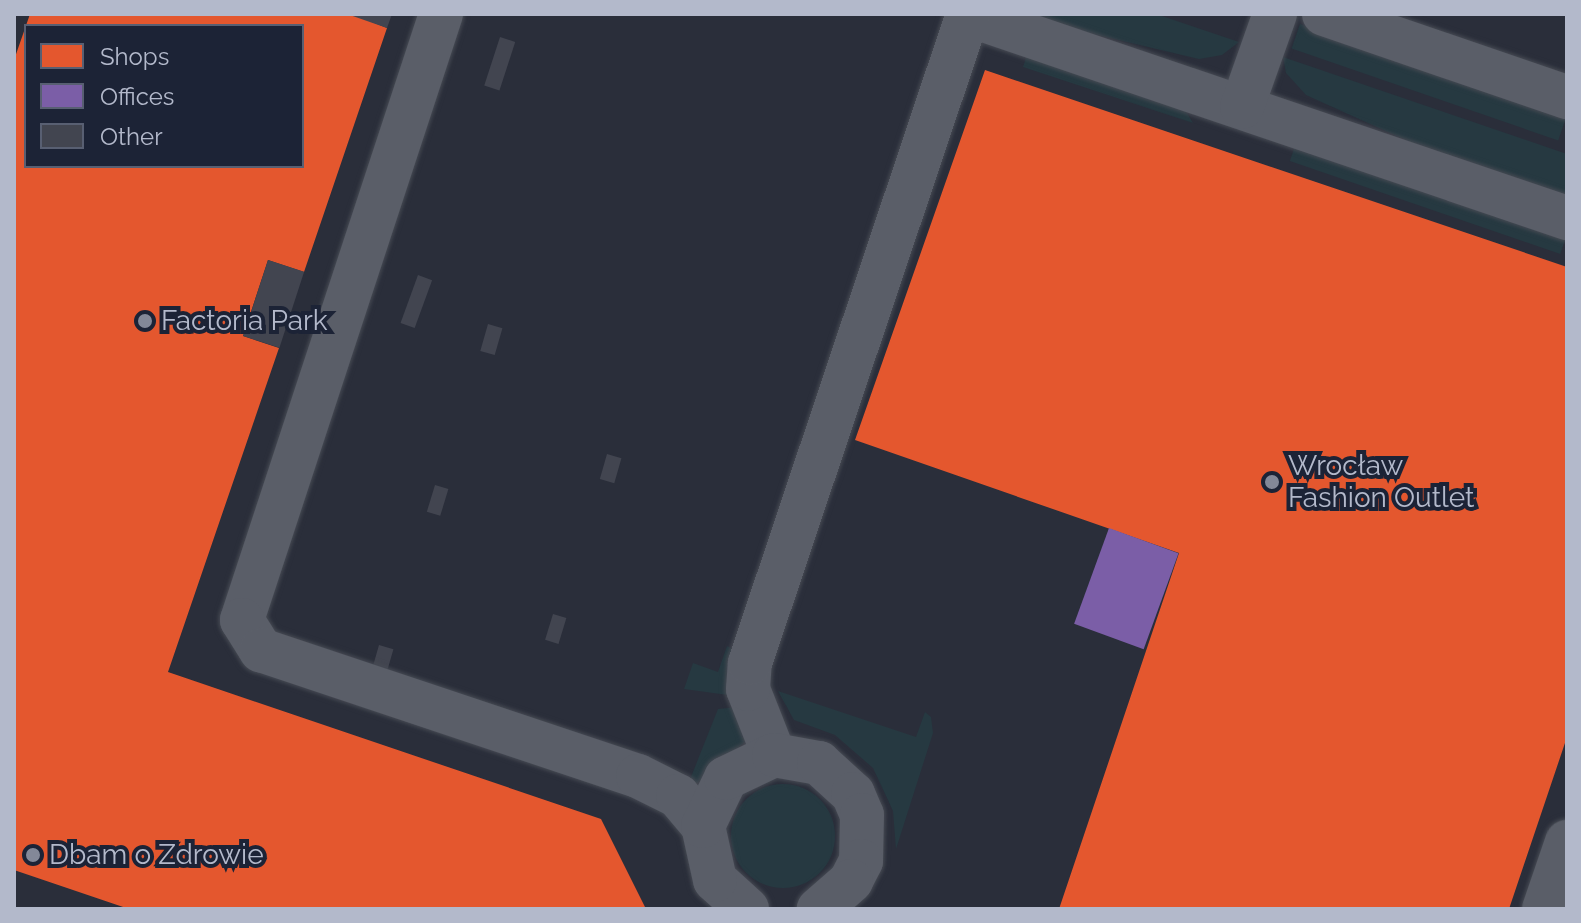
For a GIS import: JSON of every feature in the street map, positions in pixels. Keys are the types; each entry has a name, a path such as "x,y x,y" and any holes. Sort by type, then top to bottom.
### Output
{"lane":[{"path":"441,14 260,546 242,620 261,650 638,776 678,796 703,826"},
{"path":"774,755 748,689 750,663 968,14 1567,218"},
{"path":"1242,107 1275,14"},
{"path":"1324,14 1567,97"},
{"path":"734,904 707,864 703,826 726,778 774,755 819,763 846,785 862,815 861,861 851,881 819,909"},
{"path":"1544,909 1567,842"}],"shaded area":[{"path":"1040,14 1156,14 1239,42 1222,55 1199,59 1038,21"},
{"path":"1300,24 1567,116 1558,140 1292,49"},
{"path":"1028,52 1182,105 1193,123 1023,67"},
{"path":"1283,57 1567,154 1567,196 1452,161 1306,95 1286,73"},
{"path":"1296,143 1566,236 1560,254 1290,161"},
{"path":"727,646 733,649 735,696 684,689 693,663 718,672"},
{"path":"778,691 916,737 925,712 931,717 933,733 896,849 893,811 873,768 835,735 794,720"},
{"path":"738,707 747,740 695,785 689,782 718,709"},
{"path":"783,784 803,788 820,799 831,816 835,836 831,856 820,873 803,884 783,888 763,884 746,873 735,856 731,836 735,816 746,799 763,788"}],"building: Shops":[{"path":"30,14 352,14 387,28 304,272 268,260 243,336 279,348 168,672 601,819 646,909 129,909 14,870 14,60 24,31 24,168 304,168 304,24 27,24"},
{"name":"Wrocław Fashion Outlet","path":"985,70 1567,267 1567,737 1509,909 1059,909 1179,553 855,440"}],"building: Offices":[{"path":"1109,528 1179,553 1144,649 1074,624"}],"building: Other":[{"path":"347,14 392,14 387,28"},
{"path":"500,37 515,42 499,90 484,86"},
{"path":"268,260 304,272 279,348 243,336"},
{"path":"418,275 432,280 415,328 401,323"},
{"path":"488,324 502,328 495,355 480,351"},
{"path":"607,454 621,458 614,483 600,479"},
{"path":"435,485 448,489 440,516 427,512"},
{"path":"553,614 566,618 558,644 545,640"},
{"path":"379,645 393,649 386,675 372,671"}],"place":[{"name":"Factoria Park","path":"145,321"},
{"name":"Wrocław Fashion Outlet","path":"1272,482"},
{"name":"Dbam o Zdrowie","path":"33,855"}]}
